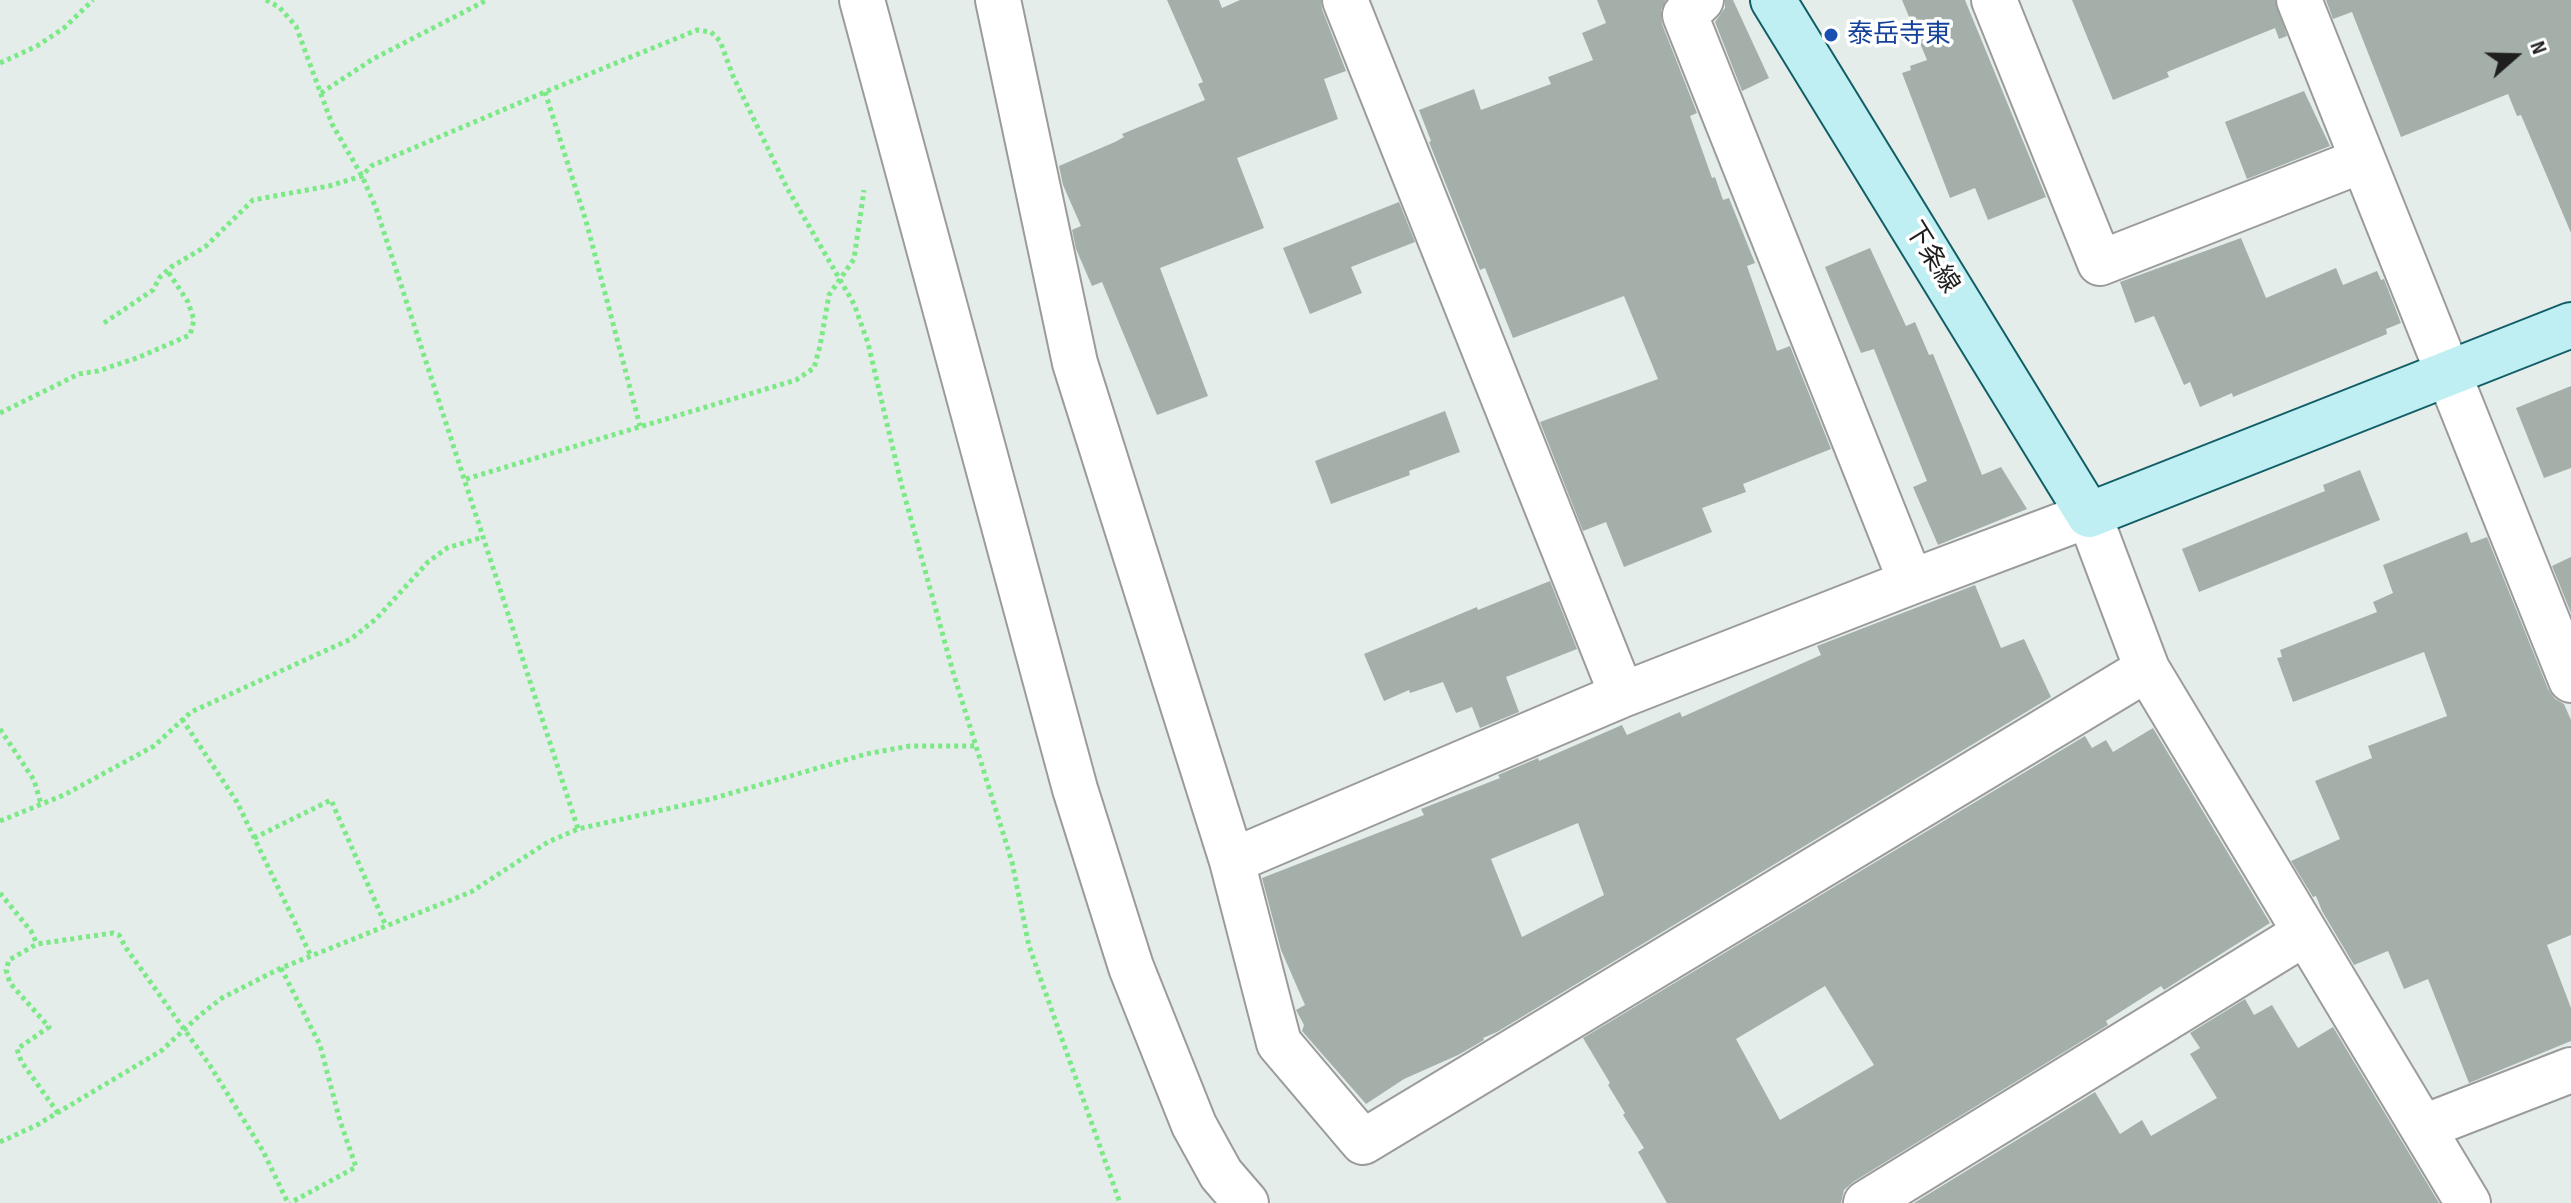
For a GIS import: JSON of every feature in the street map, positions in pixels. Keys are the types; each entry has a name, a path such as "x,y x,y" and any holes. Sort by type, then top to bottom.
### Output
{"street":[{"path":"862,0 1079,804 1131,967 1194,1125 1221,1174 1246,1203"},
{"path":"998,0 1075,363 1232,861 1279,1043 1363,1142 2147,669"},
{"path":"1345,0 1622,695"},
{"path":"1701,0 1685,15 1911,582"},
{"name":"下条線","path":"1773,0 2089,515"},
{"path":"1994,0 2100,263 2363,160"},
{"path":"2299,0 2571,680"},
{"path":"1232,861 1622,695 2571,325"},
{"path":"2089,515 2147,669 2468,1203"},
{"path":"1866,1203 2305,933"},
{"path":"2424,1127 2571,1070"}],"path":[{"path":"0,63 37,46 64,28 93,0"},
{"path":"266,0 279,7 296,26 332,124 362,176 376,208 578,829"},
{"path":"321,93 373,59 487,0"},
{"path":"104,323 153,290 167,270 205,247 253,200 329,186 362,176 371,166 545,92 697,30 711,32 720,41 733,76 787,188 854,304 868,343 901,483 1012,862 1029,946 1120,1203"},
{"path":"545,92 586,221 640,426"},
{"path":"466,479 796,380 814,368 829,295 854,259 865,179"},
{"path":"0,413 79,374 137,358 190,335 194,320 188,302 167,270"},
{"path":"0,821 64,795 154,746 191,712 351,639 376,619 428,562 447,548 483,537"},
{"path":"182,719 237,802 311,956"},
{"path":"0,729 34,780 41,804"},
{"path":"0,1142 58,1113 161,1051 222,998 281,968 471,892 548,842 578,829 711,799 866,754 910,746 976,746"},
{"path":"254,838 331,800 386,926"},
{"path":"0,893 31,931 37,944"},
{"path":"58,1113 21,1061 17,1049 49,1027 10,983 6,970 9,960 37,944 113,933 119,935 185,1029 263,1151 289,1203 356,1167 320,1045 281,968"},
{"path":"306,1194 312,1203"}],"building":[{"path":"1167,0 1219,0 1222,8 1240,0 1321,0 1346,71 1324,79 1338,119 1237,158 1264,228 1160,268 1208,396 1157,415 1102,282 1092,286 1076,249 1072,230 1081,226 1063,185 1059,166 1115,142 1124,137 1122,134 1205,100 1198,84 1203,82"},
{"path":"1597,0 1666,0 1661,10 1662,24 1697,113 1690,116 1712,178 1715,177 1723,200 1729,198 1755,263 1747,266 1777,351 1790,346 1831,449 1743,484 1746,492 1702,508 1712,532 1624,567 1606,522 1583,531 1540,422 1658,379 1624,296 1513,338 1485,268 1480,270 1419,110 1474,89 1481,110 1551,84 1548,77 1593,60 1582,33 1606,23"},
{"path":"1725,0 1733,0 1769,78 1742,91 1715,22 1725,8"},
{"path":"1902,0 1965,0 2046,197 1988,220 1975,188 1950,198 1902,73 1911,70 1910,66 1927,60"},
{"path":"2072,0 2275,0 2287,36 2279,39 2275,28 2167,72 2169,77 2113,100"},
{"path":"2326,0 2571,0 2571,233 2521,115 2517,116 2508,94 2401,137 2352,12 2333,19"},
{"path":"2304,91 2330,146 2247,179 2225,122"},
{"path":"1399,202 1415,242 1351,267 1362,293 1310,314 1283,248"},
{"path":"2241,238 2266,298 2336,268 2343,285 2377,271 2381,280 2384,279 2401,323 2386,329 2387,334 2233,397 2232,393 2200,407 2190,382 2184,385 2154,316 2135,323 2120,282"},
{"path":"1870,248 1906,326 1915,322 1929,355 1933,354 1982,475 2001,467 2027,509 1938,545 1913,487 1927,481 1874,349 1861,353 1825,267"},
{"path":"2571,386 2571,468 2544,478 2516,408"},
{"path":"1445,411 1460,452 1409,471 1410,475 1331,504 1315,461"},
{"path":"2360,470 2380,520 2199,592 2182,549 2325,491 2323,485"},
{"path":"2467,532 2471,543 2487,537 2548,689 2555,699 2564,704 2571,720 2571,935 2547,945 2571,1008 2571,1041 2469,1083 2428,979 2404,989 2388,951 2354,965 2316,896 2313,897 2291,861 2340,839 2315,781 2372,758 2368,746 2447,716 2424,652 2293,702 2277,658 2282,657 2280,650 2377,612 2373,602 2393,593 2383,565"},
{"path":"2571,557 2571,613 2552,566"},
{"path":"1550,581 1577,649 1506,677 1519,712 1480,728 1472,707 1456,713 1443,682 1410,693 1409,690 1384,701 1364,654 1477,607 1478,610"},
{"path":"1975,585 2001,648 2024,639 2051,697 1484,1040 1404,1079 1366,1104 1302,1031 1304,1025 1296,1010 1305,1005 1281,950 1262,878 1424,815 1421,809 1622,725 1627,735 1680,712 1682,717 1821,655 1817,646","holes":["1578,823 1604,895 1522,937 1491,859"]},
{"path":"2153,728 2270,923 2164,990 2161,986 2106,1021 2108,1025 1853,1182 1844,1190 1841,1203 1667,1203 1638,1152 1644,1148 1583,1038 2085,736 2092,748 2106,740 2113,752","holes":["1825,986 1874,1065 1780,1120 1736,1039"]},
{"path":"2245,999 2254,1015 2272,1005 2298,1048 2333,1027 2439,1203 1914,1203 2095,1092 2120,1134 2142,1120 2151,1136 2217,1098 2190,1054 2200,1048 2190,1033"}],"place":[{"name":"泰岳寺東","path":"1831,35"}]}
